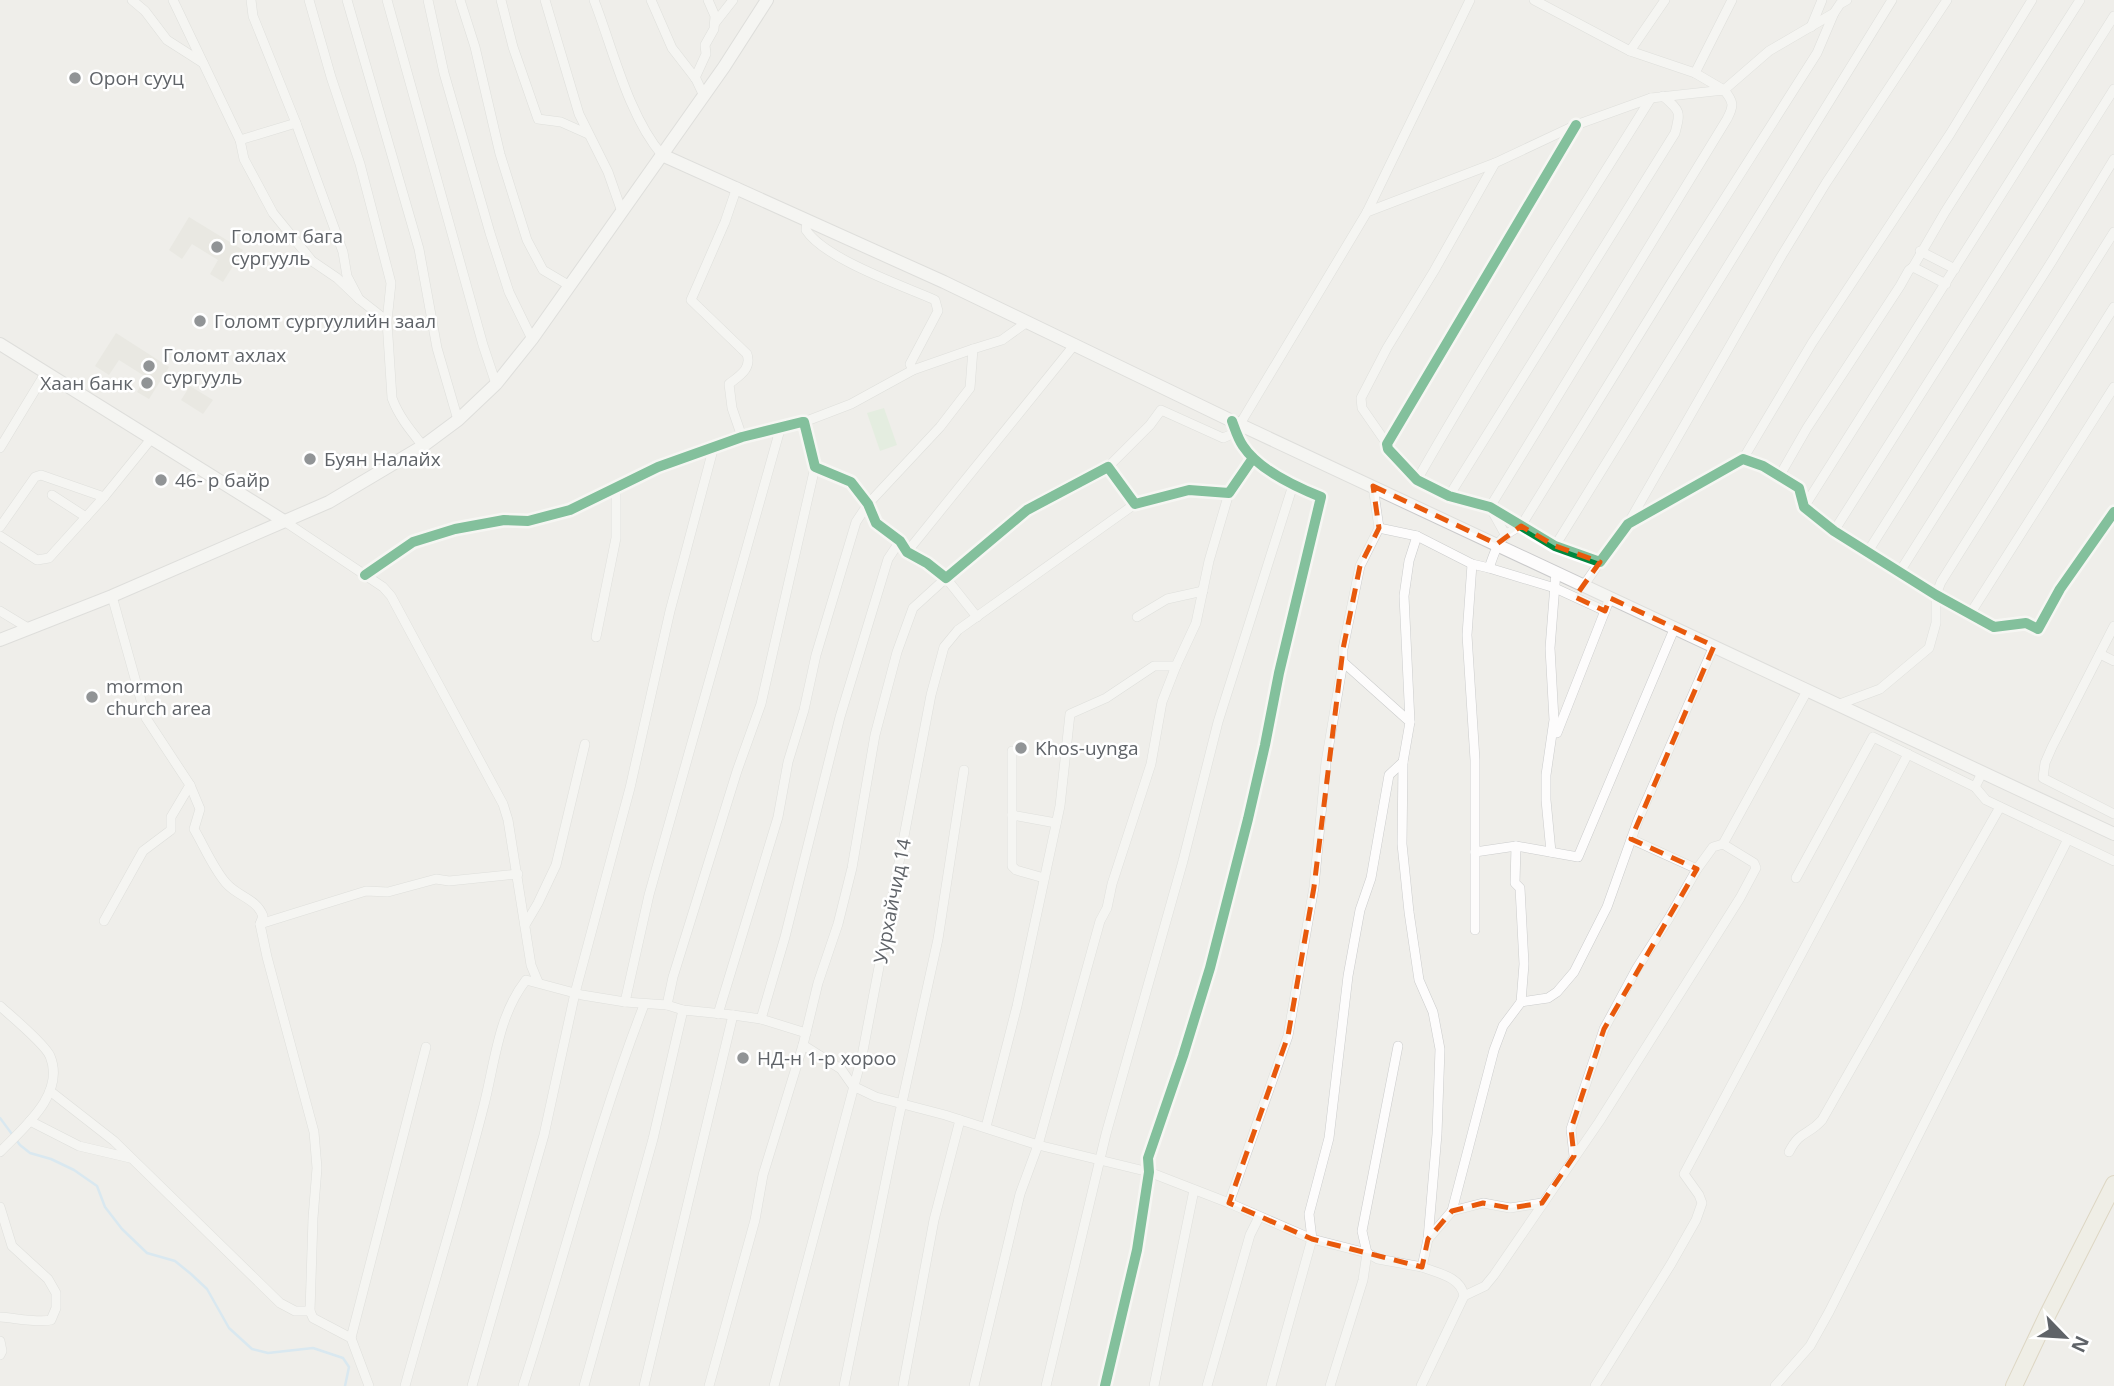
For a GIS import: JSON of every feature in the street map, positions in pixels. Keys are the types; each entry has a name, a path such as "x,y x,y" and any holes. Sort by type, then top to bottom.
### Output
{"highway":[{"path":"2014,1386 2048,1314 2112,1194"}],"main road":[{"path":"0,640 113,596 329,502 424,446 458,420 496,384 532,339 704,96 758,7 767,0"},
{"path":"662,155 737,187 1074,344 1236,425 1501,539 1556,572 2114,834"},
{"path":"0,344 284,521"}],"street":[{"path":"132,0 145,11 167,40 203,63"},
{"path":"173,0 240,140 244,159 273,213 312,261 337,278 387,321"},
{"path":"251,0 253,16 343,252 347,276 359,299"},
{"path":"309,0 360,164 391,283 387,321 392,398 403,419 424,446"},
{"path":"348,0 419,249 437,348 458,420"},
{"path":"387,0 496,384"},
{"path":"428,0 444,73 490,233 509,292 532,339"},
{"path":"460,0 475,47 500,155 527,240 543,270 570,286"},
{"path":"501,0 513,47 538,119 561,122 587,134"},
{"path":"545,0 579,114 608,172 622,212"},
{"path":"594,0 629,94 649,137 662,155"},
{"path":"651,0 672,48 695,78 704,96"},
{"path":"708,0 715,23"},
{"path":"695,78 715,23 733,0"},
{"path":"709,1386 755,1220 763,1175 803,1045 818,983 838,924 852,868 875,735 897,652 914,608 1027,510 1108,467 1150,425 1161,410 1223,438 1236,425 1367,212 1470,0"},
{"path":"1490,507 1733,108 1733,101 1724,90 1695,74 1630,51 1534,0"},
{"path":"1630,51 1665,0"},
{"path":"1695,74 1732,0"},
{"path":"1810,29 1822,0"},
{"path":"1489,568 1501,539 1521,526 1817,53 1834,13 1840,4 1847,0"},
{"path":"1555,546 1892,0"},
{"path":"1584,585 1628,524 1782,254 1826,183 1947,0"},
{"path":"1628,524 1743,459 1812,343 1950,134 2032,0"},
{"path":"1780,475 1807,428 1913,267 1920,251 2080,0"},
{"path":"1367,212 1495,163 1576,125 1651,98 1724,90 1769,51 1834,13"},
{"path":"1804,507 2114,16"},
{"path":"1834,531 2114,89"},
{"path":"1448,496 1675,134 1680,116 1676,107 1663,96"},
{"path":"1417,480 1479,372 1651,98"},
{"path":"240,140 296,123"},
{"path":"1387,444 1576,125"},
{"path":"1867,553 2114,159"},
{"path":"1495,163 1387,348 1361,398 1362,408 1388,449 1417,480 1448,496 1490,507 1555,546 1600,562"},
{"path":"737,187 691,300 747,354 750,361 747,369 729,384 732,408 742,437"},
{"path":"807,220 806,230 811,237 832,253 935,300 938,311 910,364 913,370"},
{"path":"1899,573 2114,232"},
{"path":"1920,251 1955,270"},
{"path":"1913,267 1946,284"},
{"path":"1837,705 1880,689 1929,648 1936,622 1936,595 1941,582 2114,307"},
{"path":"365,575 413,542 455,529 504,520 528,522 570,510 657,467 742,437 804,422 850,404 913,370 1002,340 1027,322"},
{"path":"907,552 1074,344"},
{"path":"718,1014 778,817 788,762 804,710 816,655 856,522 868,504 924,446 970,388 973,349"},
{"path":"0,448 46,372"},
{"path":"1970,614 2114,387"},
{"path":"667,1006 673,977 737,771 761,704 815,467 804,422"},
{"path":"1105,1386 1137,1250 1149,1172 1148,1158 1201,998 1243,839 1321,497 1293,485 1253,457 1242,445 1236,425"},
{"path":"625,1002 649,895 781,426"},
{"path":"0,536 37,560 49,558 152,439"},
{"path":"472,1386 544,1135 575,993 630,788 670,611 714,446"},
{"path":"974,1386 1020,1194 1038,1145 1100,921 1107,908 1112,884 1151,764 1162,702 1196,623 1229,493 1253,457"},
{"path":"1743,459 1763,466 1799,488 1804,507 1834,531 1899,573 1994,627 2026,623 2038,629 2060,589 2114,512"},
{"path":"815,467 850,482 868,504 876,523 900,541 907,552 946,578 978,617"},
{"path":"1108,467 1135,504 1189,489 1229,493"},
{"path":"0,527 35,477 41,475 104,497"},
{"path":"1046,1386 1106,1134 1184,861 1218,722 1293,485"},
{"path":"1229,1203 1288,1036 1314,887 1326,762 1343,649 1360,566 1379,527 1373,486"},
{"path":"596,637 616,538 616,489"},
{"path":"52,495 86,517"},
{"name":"Уурхайчид 14","path":"774,1386 862,1056 931,695 944,647 958,630 1135,504"},
{"path":"1490,507 1501,539"},
{"path":"284,521 383,587 391,596 503,804 508,820 531,965 538,982"},
{"path":"1379,527 1417,536 1472,564 1555,589 1605,611"},
{"path":"1417,536 1409,561 1404,596 1410,722 1403,762 1402,844 1419,980 1433,1012 1440,1049 1437,1134 1428,1239 1422,1267"},
{"path":"761,1018 785,937 840,717 888,559 900,541"},
{"path":"1472,564 1467,635 1475,761 1475,930"},
{"path":"1550,852 1546,800 1554,720 1550,648 1556,572"},
{"path":"1137,617 1167,599 1203,591"},
{"path":"113,596 146,718 190,786 200,809 194,829 224,882 235,892 250,899 260,908 263,916 260,924 313,1132 317,1168 310,1311 313,1318 351,1338"},
{"path":"1550,750 1610,597"},
{"path":"0,611 28,628"},
{"path":"2114,626 2052,747 2045,763 2043,778 2114,814"},
{"path":"1475,852 1516,846 1578,857 1675,628"},
{"path":"1521,1002 1548,998 1558,992 1574,972 1607,907 1631,839 1714,646"},
{"path":"2100,654 2114,662"},
{"path":"1343,662 1410,722"},
{"path":"986,1127 1017,1006 1056,823 1070,715 1106,698 1154,666 1176,666"},
{"path":"1574,1156 1571,1129 1604,1028 1697,869 1713,848 1723,844 1807,691"},
{"path":"1796,878 1873,737 1975,787 1986,800 2114,861"},
{"path":"525,925 555,865 585,744"},
{"path":"1012,751 1013,866 1016,870 1044,878"},
{"path":"1595,1386 1696,1220 1702,1203 1685,1174 1908,754"},
{"path":"1272,1386 1312,1239 1309,1214 1329,1138 1348,976 1360,910 1371,878 1389,775 1403,762"},
{"path":"844,1386 947,894 964,770"},
{"path":"1975,787 1982,773"},
{"path":"104,921 143,851 171,830 171,817 190,786"},
{"path":"1789,1152 1793,1142 1804,1132 1814,1130 1822,1120 2000,807"},
{"path":"1012,815 1056,823"},
{"path":"1631,839 1697,869"},
{"path":"1775,1386 1810,1346 1829,1312 2068,839"},
{"path":"1464,1296 1485,1286 1599,1122 1685,988 1754,872 1754,863 1723,844"},
{"path":"1428,1239 1452,1211 1494,1050 1503,1026 1521,1002 1524,964 1521,888 1515,883 1516,846"},
{"path":"260,924 366,891 388,892 436,879 449,881 517,874"},
{"path":"405,1386 485,1103 497,1045 509,1007 526,980 625,1002 761,1018 806,1033"},
{"path":"523,1386 555,1288 617,1074 644,1005"},
{"path":"0,1006 50,1054 54,1071 50,1091 43,1105 1,1151"},
{"path":"584,1386 653,1139 683,1010"},
{"path":"644,1386 733,1015"},
{"path":"803,1045 841,1069 853,1086 876,1097 960,1119 1038,1145 1149,1172 1312,1239 1367,1253 1378,1259 1422,1267 1454,1280 1463,1289 1464,1296 1421,1386"},
{"path":"1330,1386 1363,1279 1367,1253 1362,1231 1398,1046"},
{"path":"369,1386 351,1338 426,1047"},
{"path":"50,1091 114,1140 280,1303 295,1311 310,1311"},
{"path":"903,1386 934,1220 960,1119"},
{"path":"27,1123 79,1146 132,1158"},
{"path":"1154,1386 1194,1190"},
{"path":"1452,1211 1483,1203 1510,1208 1542,1203"},
{"path":"0,1207 12,1246 48,1279 56,1293 56,1308 51,1320 43,1322 28,1318 0,1317"},
{"path":"1207,1386 1250,1235 1259,1217"},
{"path":"0,1340 0,1355"}],"highlighted area":[{"path":"1373,486 1497,544 1521,526 1555,546 1600,562 1575,597 1605,611 1610,598 1714,646 1631,839 1697,869 1604,1029 1571,1129 1574,1156 1542,1203 1510,1208 1483,1203 1452,1211 1428,1239 1422,1267 1312,1239 1229,1203 1288,1036 1314,887 1343,649 1360,566 1379,528"}],"shaded area":[{"name":"Голомт бага сургууль","path":"189,217 243,250 223,282 210,274 218,260 192,244 182,259 169,250"},
{"name":"Голомт ахлах сургууль","path":"116,333 169,367 149,399 137,392 146,377 119,360 109,375 95,366"},
{"path":"190,386 213,400 203,414 181,400"}],"green space":[{"path":"884,408 897,445 880,451 867,413"}],"waterway":[{"path":"0,1118 20,1145 30,1153 74,1170 97,1186 105,1207 122,1229 147,1253 175,1261 191,1274 207,1289 229,1328 252,1349 268,1353 313,1348 343,1358 349,1367 345,1386"}],"cycle path":[{"path":"1576,125 1387,444 1388,449 1417,480 1449,496 1490,507 1555,546 1600,562 1628,524 1743,459 1763,466 1799,488 1804,507 1834,531 1936,595 1994,627 2026,623 2038,629 2060,589 2114,512"},
{"path":"1105,1386 1137,1250 1149,1172 1148,1158 1210,968 1248,819 1321,497 1289,483 1258,462 1241,443 1232,421"},
{"path":"365,575 413,542 455,529 504,520 528,521 570,510 658,467 742,437 802,422 815,467 851,482 868,504 876,523 900,541 907,552 946,578 1027,510 1108,467 1135,504 1189,490 1229,493 1253,458"}],"place":[{"name":"Орон сууц","path":"75,78"},
{"name":"Голомт бага сургууль","path":"217,247"},
{"name":"Голомт сургуулийн заал","path":"200,321"},
{"name":"Голомт ахлах сургууль","path":"149,366"},
{"name":"Хаан банк","path":"147,383"},
{"name":"Буян Налайх","path":"310,459"},
{"name":"46- р байр","path":"161,480"},
{"name":"mormon church area","path":"92,697"},
{"name":"Khos-uynga","path":"1021,748"},
{"name":"НД-н 1-р хороо","path":"743,1058"}]}
